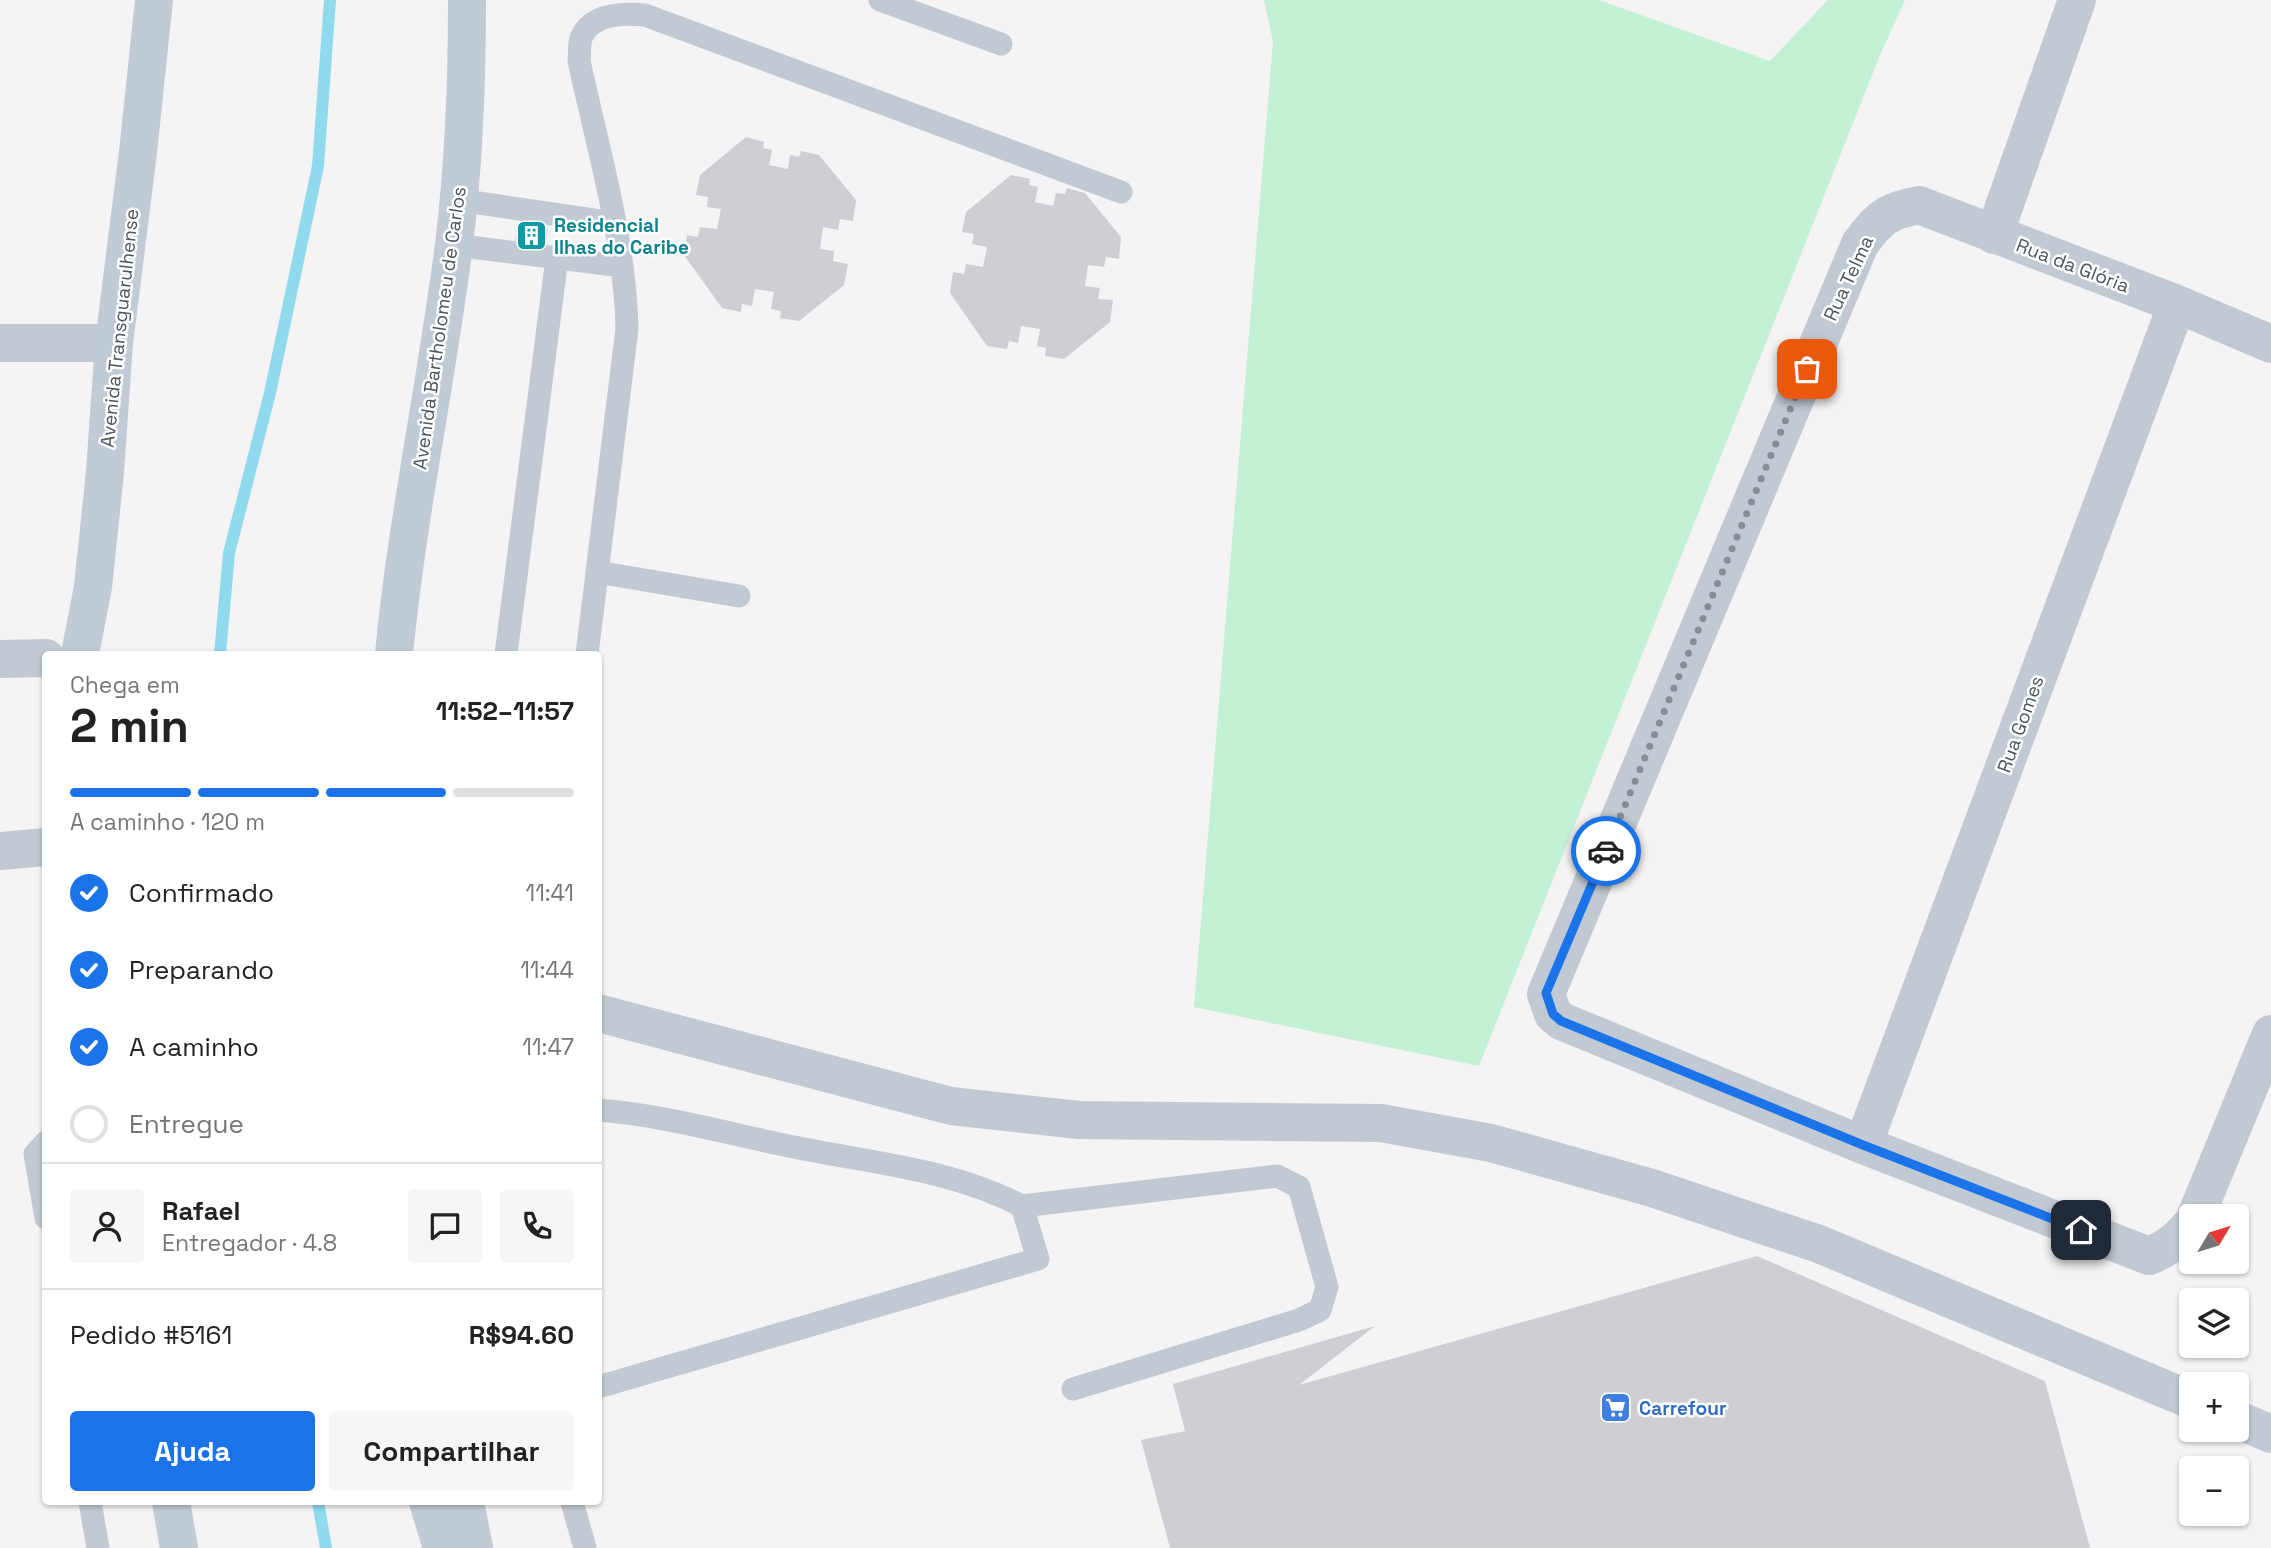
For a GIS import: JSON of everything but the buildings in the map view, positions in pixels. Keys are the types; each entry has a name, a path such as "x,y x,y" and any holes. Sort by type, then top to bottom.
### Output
{"main road":[{"name":"Avenida Transguarulhense","path":"81,651 93,587 114,343 154,0"},
{"name":"Avenida Bartholomeu de Carlos","path":"394,651 454,245 467,58 467,0"},
{"path":"93,587 99,651"},
{"path":"172,1505 179,1548"},
{"path":"429,1505 442,1548"},
{"path":"466,1505 474,1548"}],"street":[{"path":"1994,235 2077,0"},
{"name":"Rua da Glória","path":"1875,223 1896,210 1919,205 2177,304 2271,344"},
{"name":"Rua Telma","path":"1863,1145 1561,1021 1553,1014 1546,993 1860,243 1875,223"},
{"name":"Rua Gomes","path":"1863,1145 2177,304"},
{"path":"0,343 114,343"},
{"path":"0,659 42,658"},
{"path":"0,852 42,847"},
{"path":"602,1014 951,1106 1079,1121 1381,1123 1491,1143 1653,1188 1819,1244 2179,1395"},
{"path":"2201,1204 2271,1034"},
{"path":"1863,1145 2149,1256 2165,1250 2179,1239"},
{"path":"2249,1425 2271,1434"}],"lane":[{"path":"880,0 1001,44"},
{"path":"587,651 626,329 622,266 579,61 582,38 596,21 621,13 645,15 1121,192"},
{"path":"459,200 614,223"},
{"path":"454,245 622,266"},
{"path":"506,651 557,258"},
{"path":"597,572 739,596"},
{"path":"602,1111 633,1113 953,1178 1022,1206 1277,1176 1298,1187 1327,1287 1320,1310 1299,1320 1073,1389"},
{"path":"42,1146 35,1154 42,1195"},
{"path":"602,1386 1038,1259 1022,1206"},
{"path":"91,1505 98,1548"},
{"path":"573,1505 585,1548"}],"green space":[{"path":"1264,0 1599,0 1770,61 1828,0 1905,0 1880,55 1479,1066 1194,1007 1273,41"}],"waterway":[{"path":"220,651 229,553 270,393 318,166 330,0"},
{"path":"319,1505 326,1548"}],"way so far":[{"path":"1606,851 1807,369"}],"place":[{"name":"Residencial Ilhas do Caribe","path":"531,236"},
{"name":"Carrefour","path":"1616,1408"}],"route":[{"path":"1606,851 1546,993 1553,1014 1561,1021 1863,1145 2081,1230"}]}
